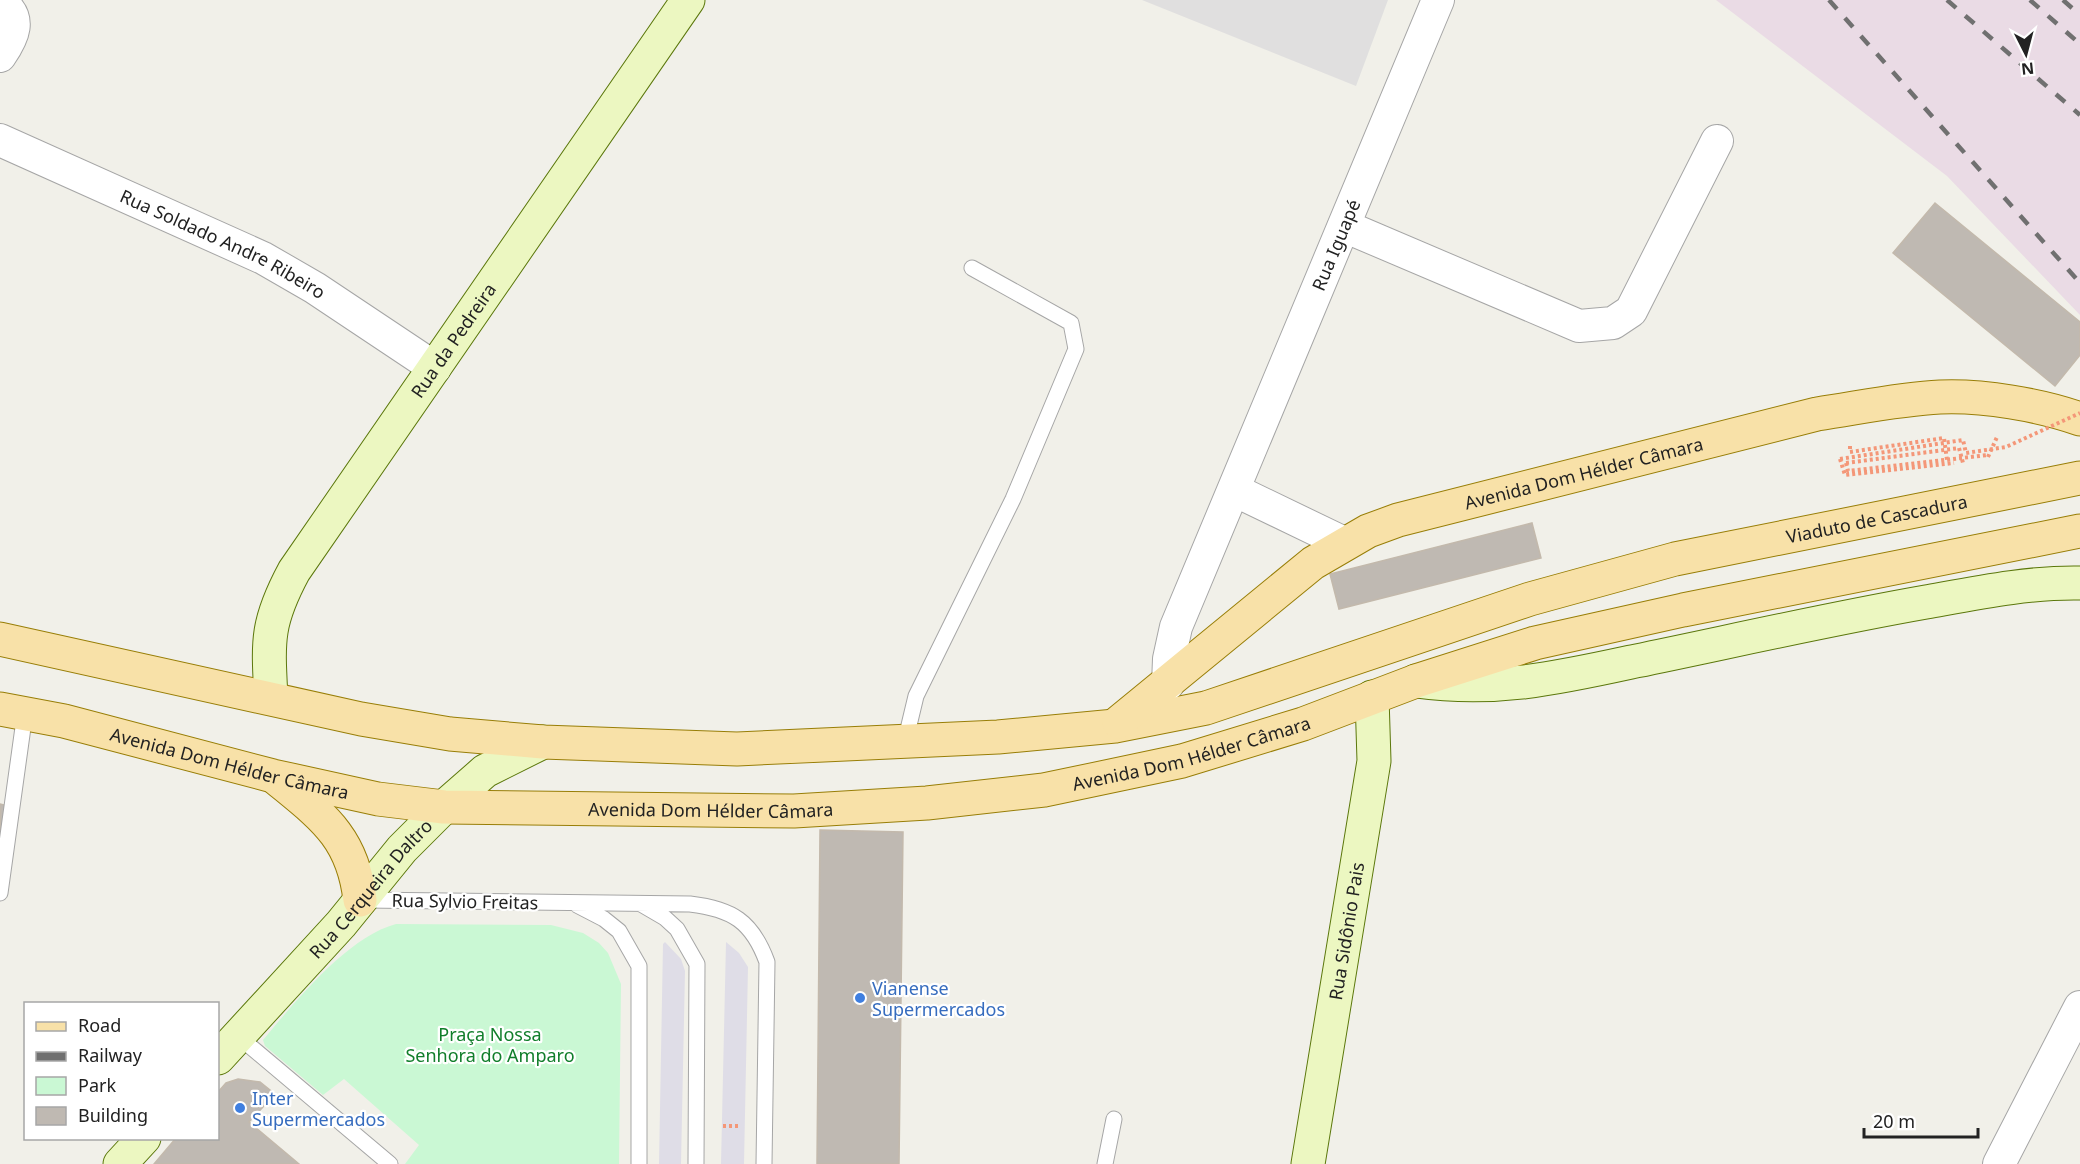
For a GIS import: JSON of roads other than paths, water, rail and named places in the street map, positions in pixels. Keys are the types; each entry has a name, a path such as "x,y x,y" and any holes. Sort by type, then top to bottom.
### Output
{"main road":[{"name":"Rua da Pedreira","path":"271,698 268,645 276,604 294,571 688,0"},
{"name":"Avenida Dom Hélder Câmara","path":"1115,726 1273,594 1344,543 1398,520 1817,414 1941,397 2013,403 2080,419"},
{"name":"Viaduto de Cascadura","path":"1115,726 1206,708 1530,599 1675,559 2080,478"},
{"name":"Avenida Dom Hélder Câmara","path":"12,711 63,721 273,776 378,799 444,807 794,811 927,803 1044,790 1182,761 1303,724 1416,681 1535,643 1683,610 2080,531"},
{"name":"Avenida Dom Hélder Câmara","path":"1416,681 1455,687 1492,687 1555,678 1986,591 2080,583"},
{"path":"0,639 361,718 450,734 543,742 737,749 904,742 1115,726"},
{"name":"Rua Sidônio Pais","path":"1308,1164 1374,761 1372,697"},
{"name":"Rua Cerqueira Daltro","path":"228,1047 341,924 402,849 444,807 485,771 543,742"},
{"path":"273,776 309,805 345,844 355,865 360,900"},
{"path":"120,1164 142,1140"}],"street":[{"name":"Rua Iguapé","path":"1168,684 1169,659 1176,627 1438,0"},
{"path":"0,2 14,15 15,25 12,38 0,56"},
{"name":"Rua Soldado Andre Ribeiro","path":"0,140 263,258 315,288 435,368"},
{"path":"1344,226 1579,326 1613,323 1631,311 1717,141"},
{"path":"1234,490 1344,543"},
{"path":"1999,1164 2072,1040 2080,1006"}],"lane":[{"path":"904,742 916,696 1013,499 1076,349 1071,323 972,268"},
{"path":"0,893 12,711"},
{"name":"Rua Sylvio Freitas","path":"360,900 639,903 711,906 730,913 747,926 760,943 767,962 764,1164"},
{"path":"571,903 589,909 619,931 639,966 639,1164"},
{"path":"639,903 665,918 677,929 697,964 696,1164"},
{"path":"228,1047 390,1164"},
{"path":"1106,1164 1114,1119"}],"railway":[{"path":"1829,0 2080,283"},
{"path":"1947,0 2080,115"},
{"path":"2030,0 2080,44"},
{"path":"2063,0 2080,15"}],"place":[{"name":"Vianense Supermercados","path":"860,998"},
{"name":"Inter Supermercados","path":"240,1108"}],"park label":[{"name":"Praça Nossa Senhora do Amparo","path":"490,1044"}]}
